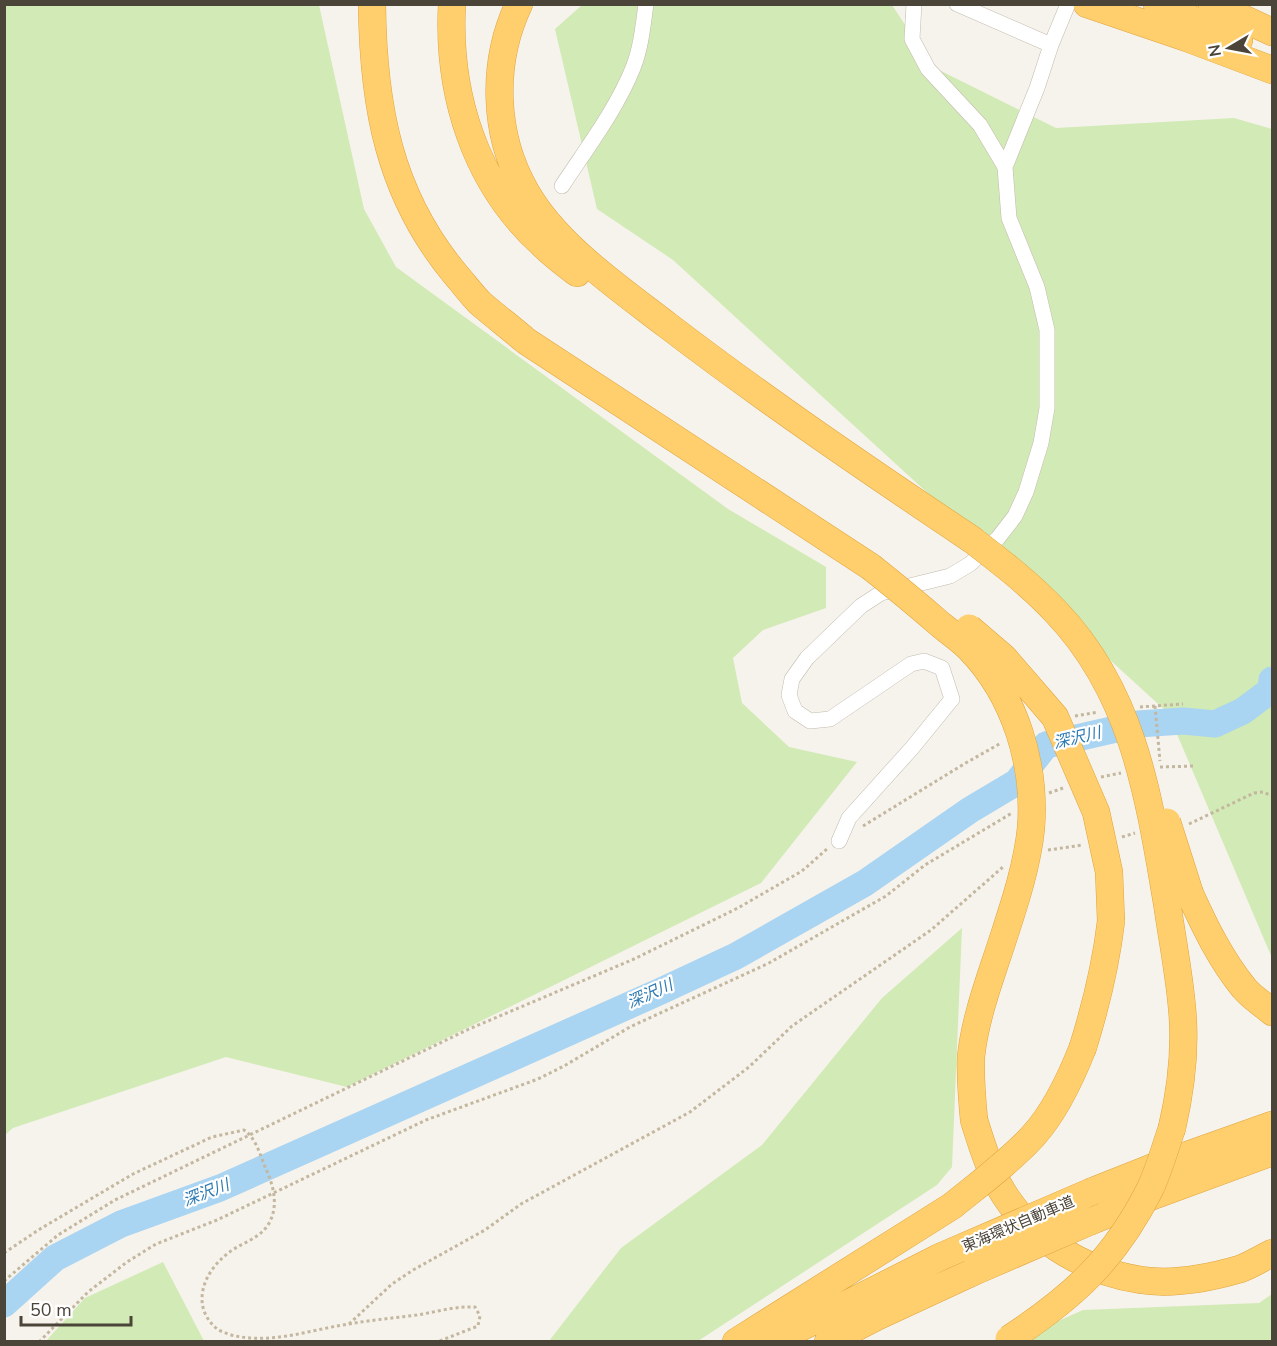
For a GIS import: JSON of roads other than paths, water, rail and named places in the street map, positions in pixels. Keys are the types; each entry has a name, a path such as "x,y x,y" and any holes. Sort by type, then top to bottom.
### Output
{"highway":[{"path":"372,4 375,69 390,152 413,212 436,250 479,302 526,341 871,567 968,627 1004,658 1055,717 1096,812 1109,872 1111,921 1107,958 1098,1001 1072,1075 1035,1134 1012,1157 952,1206 736,1341"},
{"path":"387,4 382,68 390,152"},
{"path":"452,4 454,75 462,111 472,145 489,180 511,212 541,244 640,320 830,442"},
{"path":"519,4 502,59 499,85 500,113 513,165 526,193 551,226 588,261 712,359 971,539 1020,577 1059,614 1085,647 1122,712 1137,753 1149,801 1179,898 1183,1053 1179,1096 1172,1128 1150,1188 1127,1230 1101,1265 1074,1292 1042,1318 1006,1340"},
{"path":"1087,4 1272,70"},
{"path":"1157,4 1272,56"},
{"path":"1212,4 1272,32"},
{"path":"1245,4 1272,18"},
{"path":"871,567 970,648 991,675 1010,706 1023,740 1029,769 1032,802 1027,856 1019,890 987,988 971,1055 970,1087 975,1120 985,1155 998,1185 1016,1211 1042,1237 1084,1264 1117,1275 1143,1281 1202,1278 1242,1268 1272,1253"},
{"path":"1179,898 1206,929 1245,989 1272,1012"},
{"name":"東海環状自動車道","path":"772,1341 940,1257 1151,1168 1272,1125"},
{"name":"東海環状自動車道","path":"828,1341 973,1272 1091,1221 1272,1152"}],"street":[{"path":"562,186 598,132 633,67 640,45 646,4"},
{"path":"839,841 849,818 912,748 952,699 942,668 924,661 911,664 830,719 810,721 795,711 789,695 792,679 807,658 861,606 881,593 950,576 970,564 998,538 1015,516 1026,492 1041,443 1047,408 1047,330 1037,286 1009,218 1005,167 980,125 928,69 912,39 914,4"},
{"path":"957,4 1051,45"},
{"path":"1005,167 1068,4"}],"waterway":[{"name":"深沢川","path":"4,1304 55,1258 121,1224 220,1188 736,956 865,883 970,810 1017,782 1046,745 1138,724 1183,721 1215,724 1243,711 1271,690 1272,680"}]}
